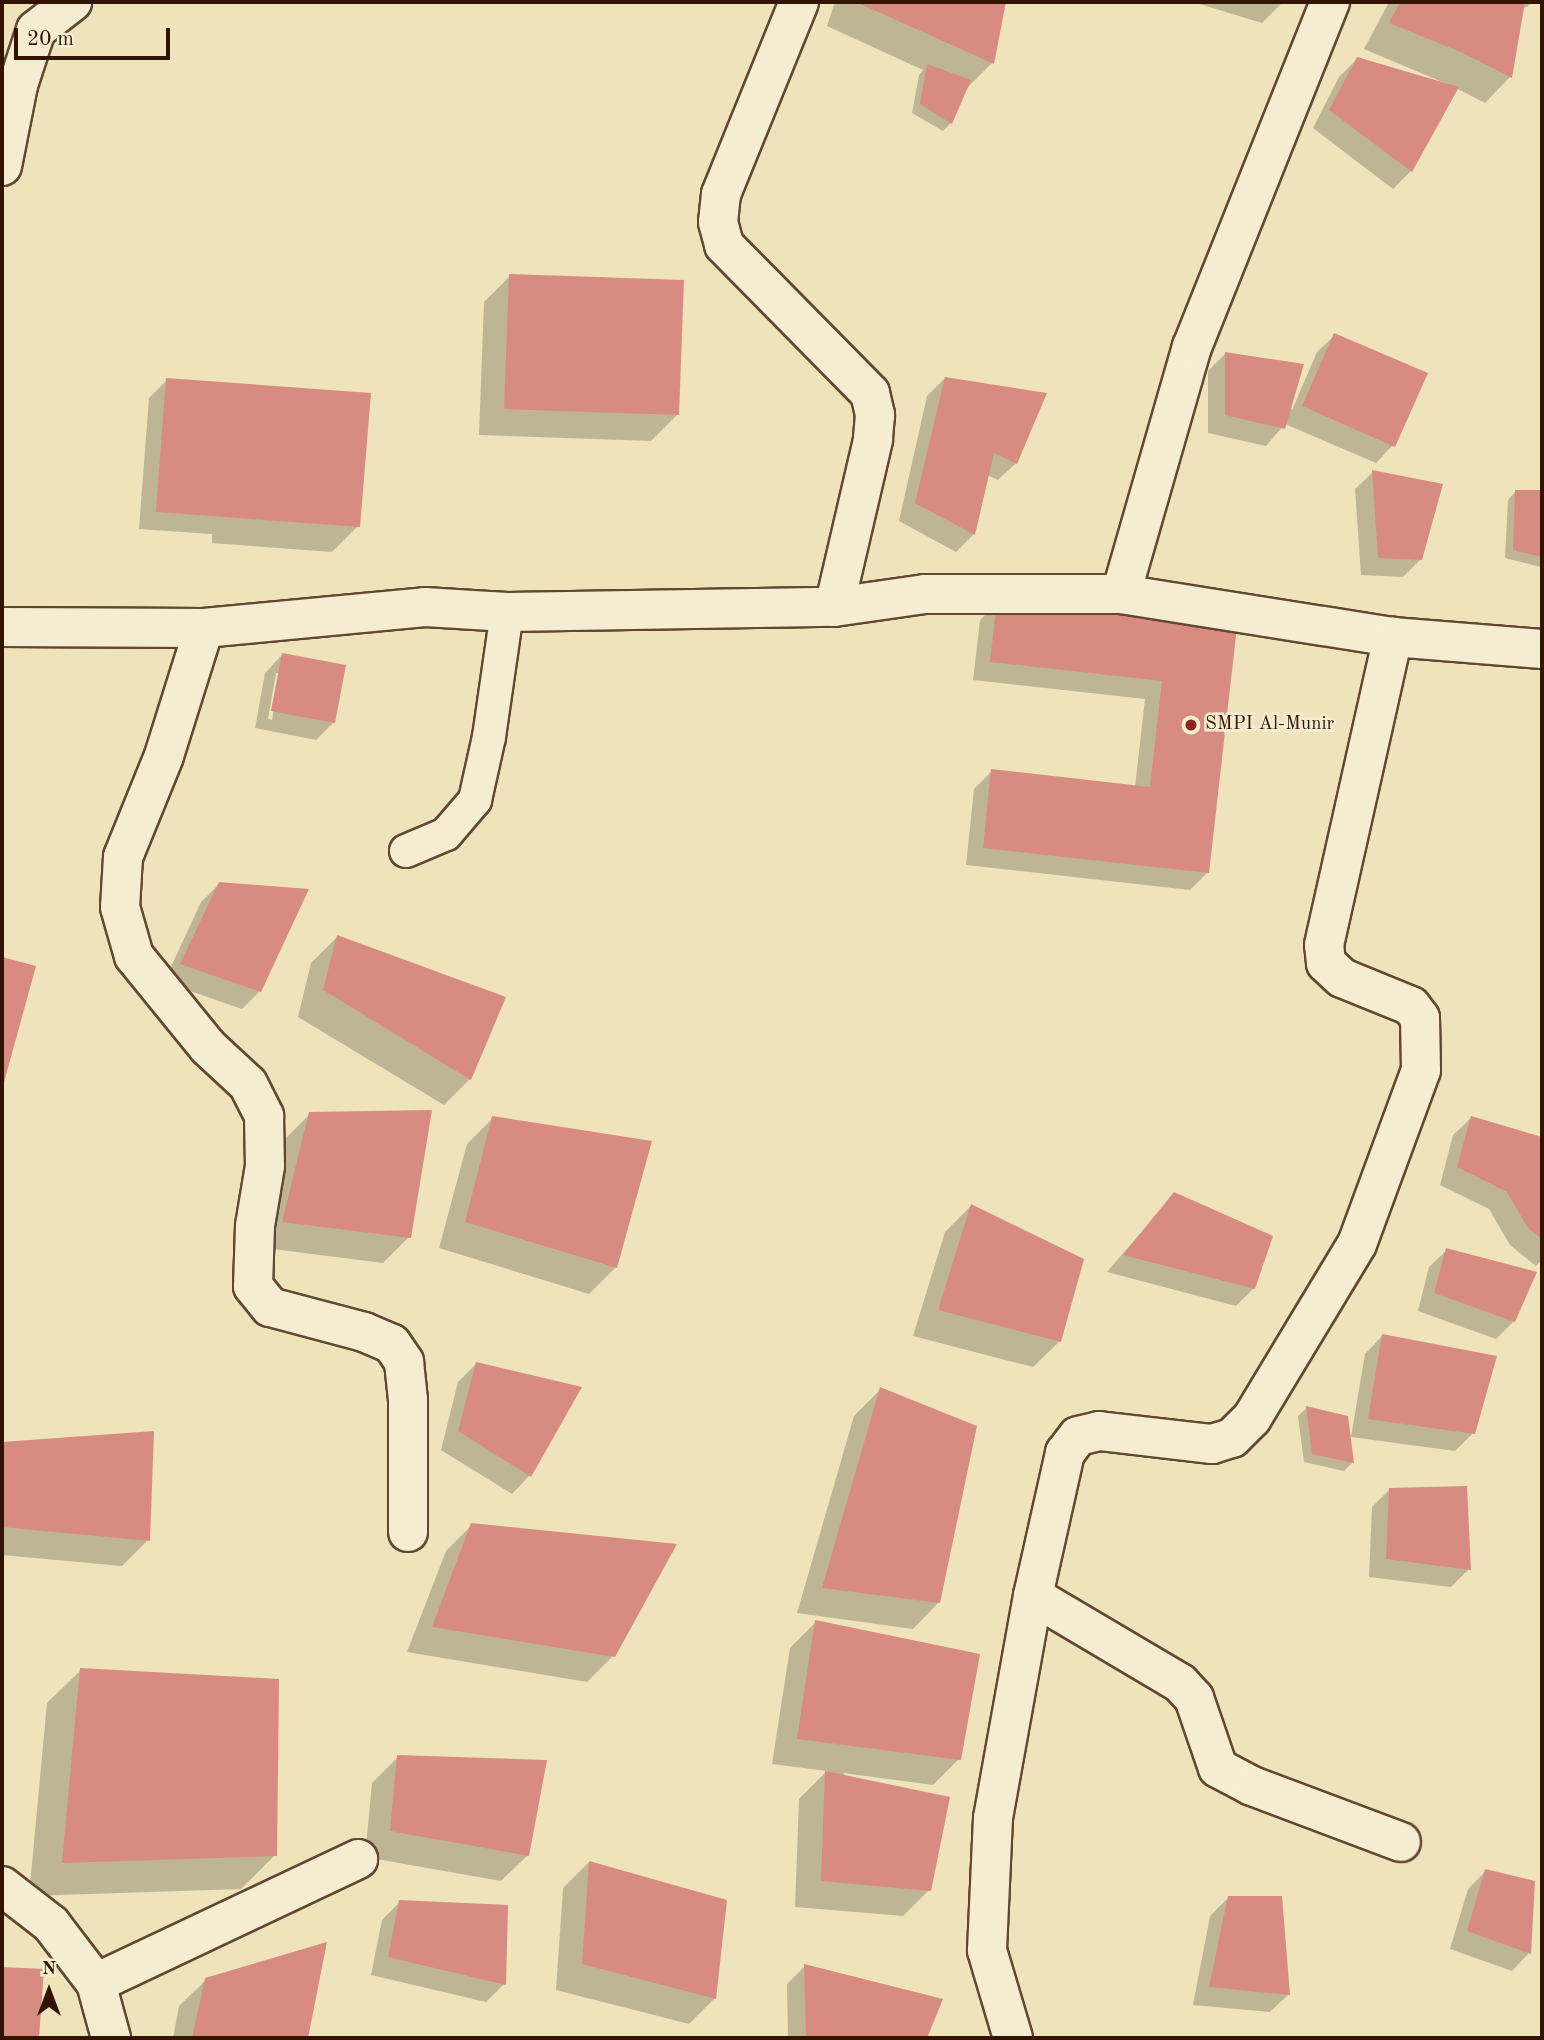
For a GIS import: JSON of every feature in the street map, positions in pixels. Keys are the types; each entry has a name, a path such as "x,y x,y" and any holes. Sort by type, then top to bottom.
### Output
{"street":[{"path":"2,166 18,85 36,30 72,2"},
{"path":"799,2 721,194 718,222 724,244 870,393 875,415 873,440 834,607"},
{"path":"1121,594 1192,347 1330,2"},
{"path":"2,627 204,628 425,607 507,612 834,607 925,594 1121,594 1393,637 1542,649"},
{"path":"204,628 164,756 123,858 120,908 134,956 208,1047 248,1084 264,1116 265,1167 255,1226 253,1286 270,1307 364,1332 392,1344 404,1362 408,1399 408,1532"},
{"path":"1013,2038 987,1950 993,1818 1033,1596 1065,1453 1078,1436 1099,1431 1212,1444 1232,1438 1252,1418 1357,1244 1422,1070 1420,1018 1411,1006 1342,978 1326,963 1324,945 1393,637"},
{"path":"1033,1596 1180,1683 1194,1698 1218,1768 1252,1786 1401,1842"},
{"path":"96,1983 358,1859"},
{"path":"2,1886 51,1924 96,1983 111,2038"}],"lane":[{"path":"406,851 446,834 475,800 489,737 507,612"}],"building":[{"path":"856,2 1006,2 994,64"},
{"path":"1400,2 1525,2 1512,78 1463,53 1389,23"},
{"path":"1357,57 1459,87 1412,172 1329,110"},
{"path":"927,64 971,80 952,124 920,104"},
{"path":"509,274 684,280 679,415 504,409"},
{"path":"1334,333 1428,373 1395,447 1302,406"},
{"path":"1225,352 1304,364 1285,429 1225,415"},
{"path":"945,377 1047,393 1017,464 994,453 975,535 915,503"},
{"path":"166,378 371,393 360,527 156,512"},
{"path":"1372,470 1443,484 1422,560 1378,558"},
{"path":"1515,490 1542,490 1542,557 1513,550"},
{"name":"SMPI Al-Munir","path":"997,600 1237,627 1209,873 983,848 991,769 1150,787 1162,681 990,662"},
{"path":"282,653 346,665 335,723 271,711"},
{"path":"219,882 309,889 261,992 180,964"},
{"path":"337,935 506,997 471,1080 323,990"},
{"path":"2,957 36,966 3,1086 2,1086"},
{"path":"432,1110 411,1238 282,1222 309,1112"},
{"path":"492,1116 652,1141 617,1268 465,1222"},
{"path":"1471,1116 1542,1137 1542,1239 1528,1228 1507,1192 1457,1167"},
{"path":"1174,1192 1273,1236 1255,1289 1123,1255"},
{"path":"971,1204 1084,1259 1061,1342 938,1310"},
{"path":"1446,1248 1537,1272 1515,1322 1434,1293"},
{"path":"1382,1334 1497,1356 1475,1434 1368,1419"},
{"path":"476,1362 582,1387 531,1477 458,1431"},
{"path":"880,1387 977,1426 940,1603 822,1588"},
{"path":"1306,1406 1348,1416 1354,1463 1312,1454"},
{"path":"154,1431 150,1541 2,1527 2,1442"},
{"path":"1467,1486 1471,1570 1386,1559 1389,1488"},
{"path":"471,1523 677,1544 615,1657 432,1627"},
{"path":"815,1620 980,1654 961,1760 797,1739"},
{"path":"80,1668 279,1679 277,1856 62,1863"},
{"path":"397,1755 547,1760 529,1856 390,1831"},
{"path":"825,1771 950,1797 931,1891 821,1881"},
{"path":"589,1861 727,1900 716,1999 582,1964"},
{"path":"1485,1869 1535,1881 1531,1954 1467,1931"},
{"path":"1228,1896 1282,1896 1290,1995 1209,1987"},
{"path":"399,1900 508,1905 506,1985 388,1957"},
{"path":"327,1942 308,2038 192,2038 205,1978"},
{"path":"804,1964 943,1999 927,2038 806,2038"},
{"path":"2,1967 44,1969 39,2038 2,2038"}],"place":[{"name":"SMPI Al-Munir","path":"1191,725"}]}
